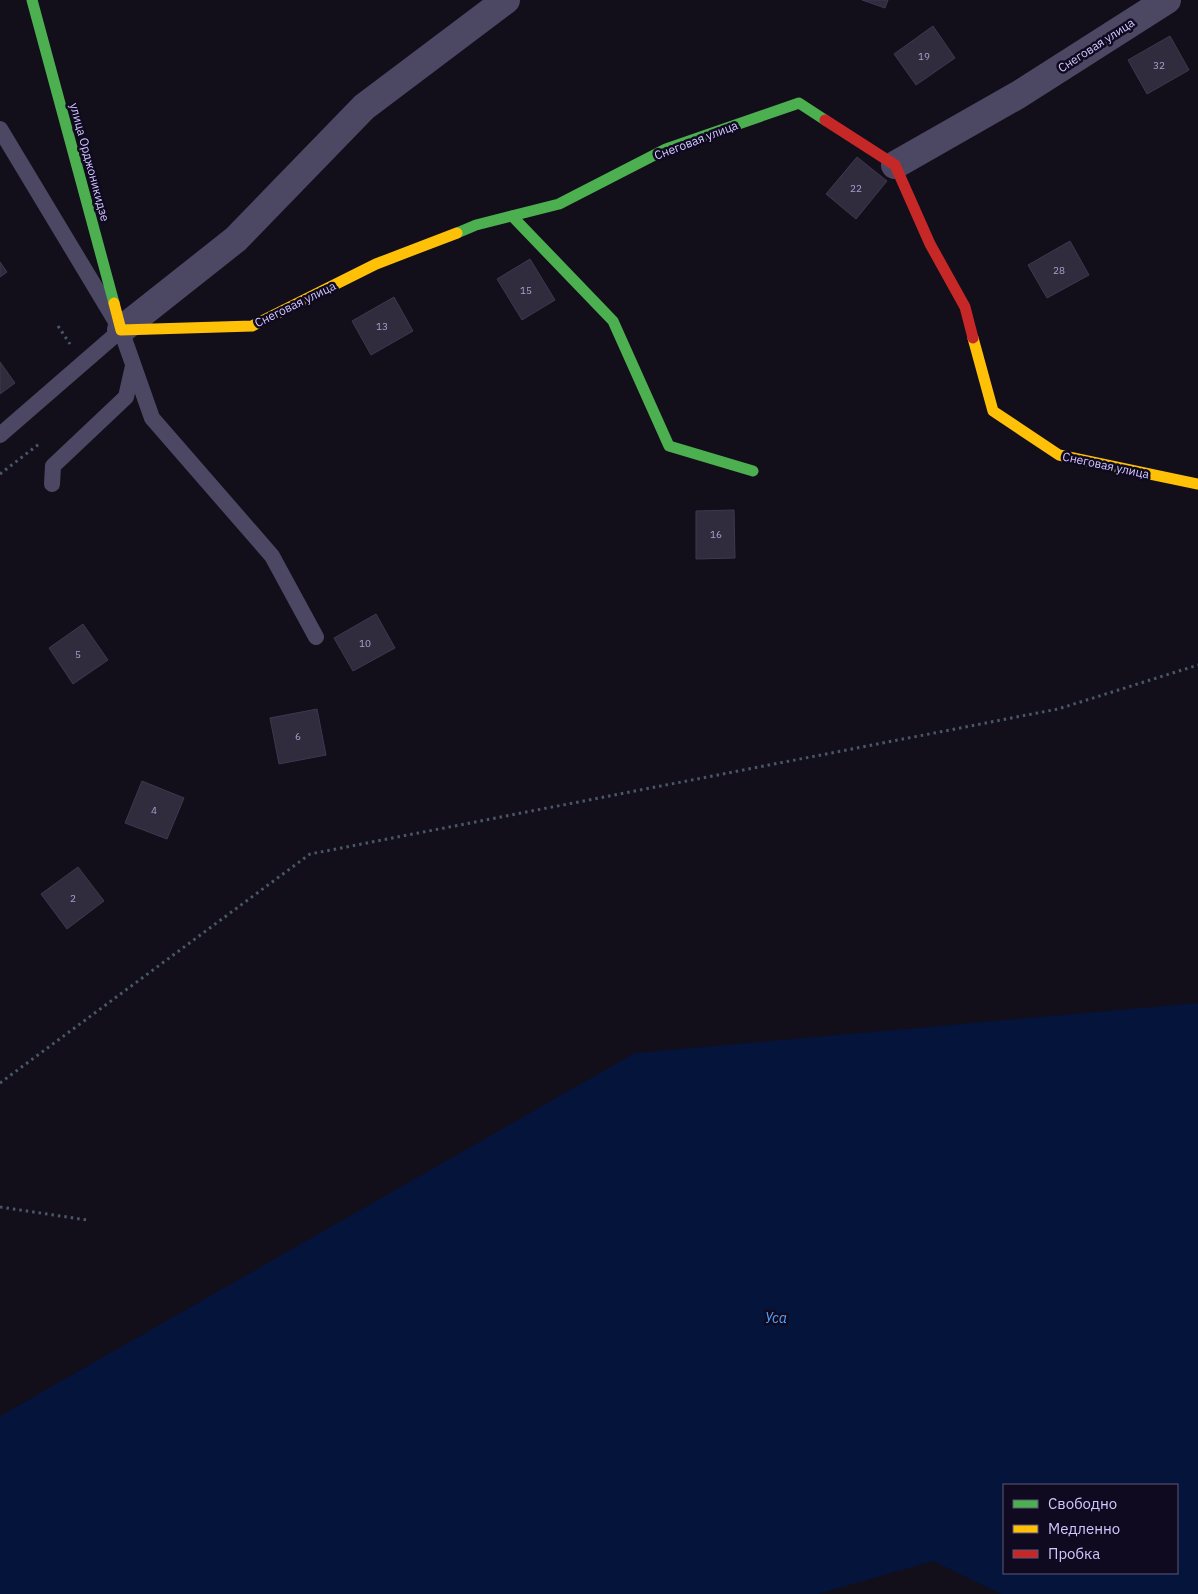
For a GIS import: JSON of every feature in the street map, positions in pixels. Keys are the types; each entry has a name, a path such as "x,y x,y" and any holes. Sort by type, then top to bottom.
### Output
{"street":[{"name":"улица Орджоникидзе","path":"32,0 121,330"},
{"path":"121,330 236,239 364,107 506,0"},
{"name":"Снеговая улица","path":"895,165 1018,95 1167,0"},
{"name":"Снеговая улица","path":"121,330 252,326 376,264 476,225 559,204 666,149 799,102 895,165 930,244 965,307 992,411 1059,455 1198,484"},
{"path":"512,216 613,321 669,446 753,471"}],"lane":[{"path":"0,129 121,330 152,418 272,556 316,636"},
{"path":"0,436 121,330"},
{"path":"52,484 53,466 126,397 134,366"}],"path":[{"path":"0,1083 310,854 1058,709 1198,665"},
{"path":"0,1207 87,1220"}],"water":[{"name":"Уса","path":"1198,1003 1198,1594 1001,1594 933,1561 818,1594 0,1594 0,1416 635,1053"}],"building":[{"path":"862,0 888,0 885,8"},
{"path":"933,26 955,58 916,85 894,54"},
{"path":"1170,36 1189,70 1147,94 1128,60"},
{"path":"857,157 887,181 856,219 826,194"},
{"path":"1070,241 1089,275 1047,298 1028,265"},
{"path":"530,259 555,300 522,320 497,279"},
{"path":"0,262 7,272 0,277"},
{"path":"394,297 413,331 371,355 352,321"},
{"path":"0,362 15,383 0,394"},
{"path":"734,510 735,558 696,559 696,511"},
{"path":"376,614 395,648 353,671 334,638"},
{"path":"83,624 108,660 73,684 49,648"},
{"path":"317,709 326,755 279,764 270,718"},
{"path":"142,781 184,798 167,839 125,823"},
{"path":"78,867 104,901 67,929 41,894"}],"traffic: fast":[{"path":"32,0 114,303"},
{"path":"457,233 476,225 559,204 666,149 799,103 825,120"},
{"path":"512,216 613,321 669,446 753,471"}],"traffic: slow":[{"path":"114,303 121,330 252,326 376,264 457,233"},
{"path":"973,338 993,411 1059,455 1198,484"}],"traffic: jam":[{"path":"825,120 895,165 930,244 965,307 973,338"}]}
